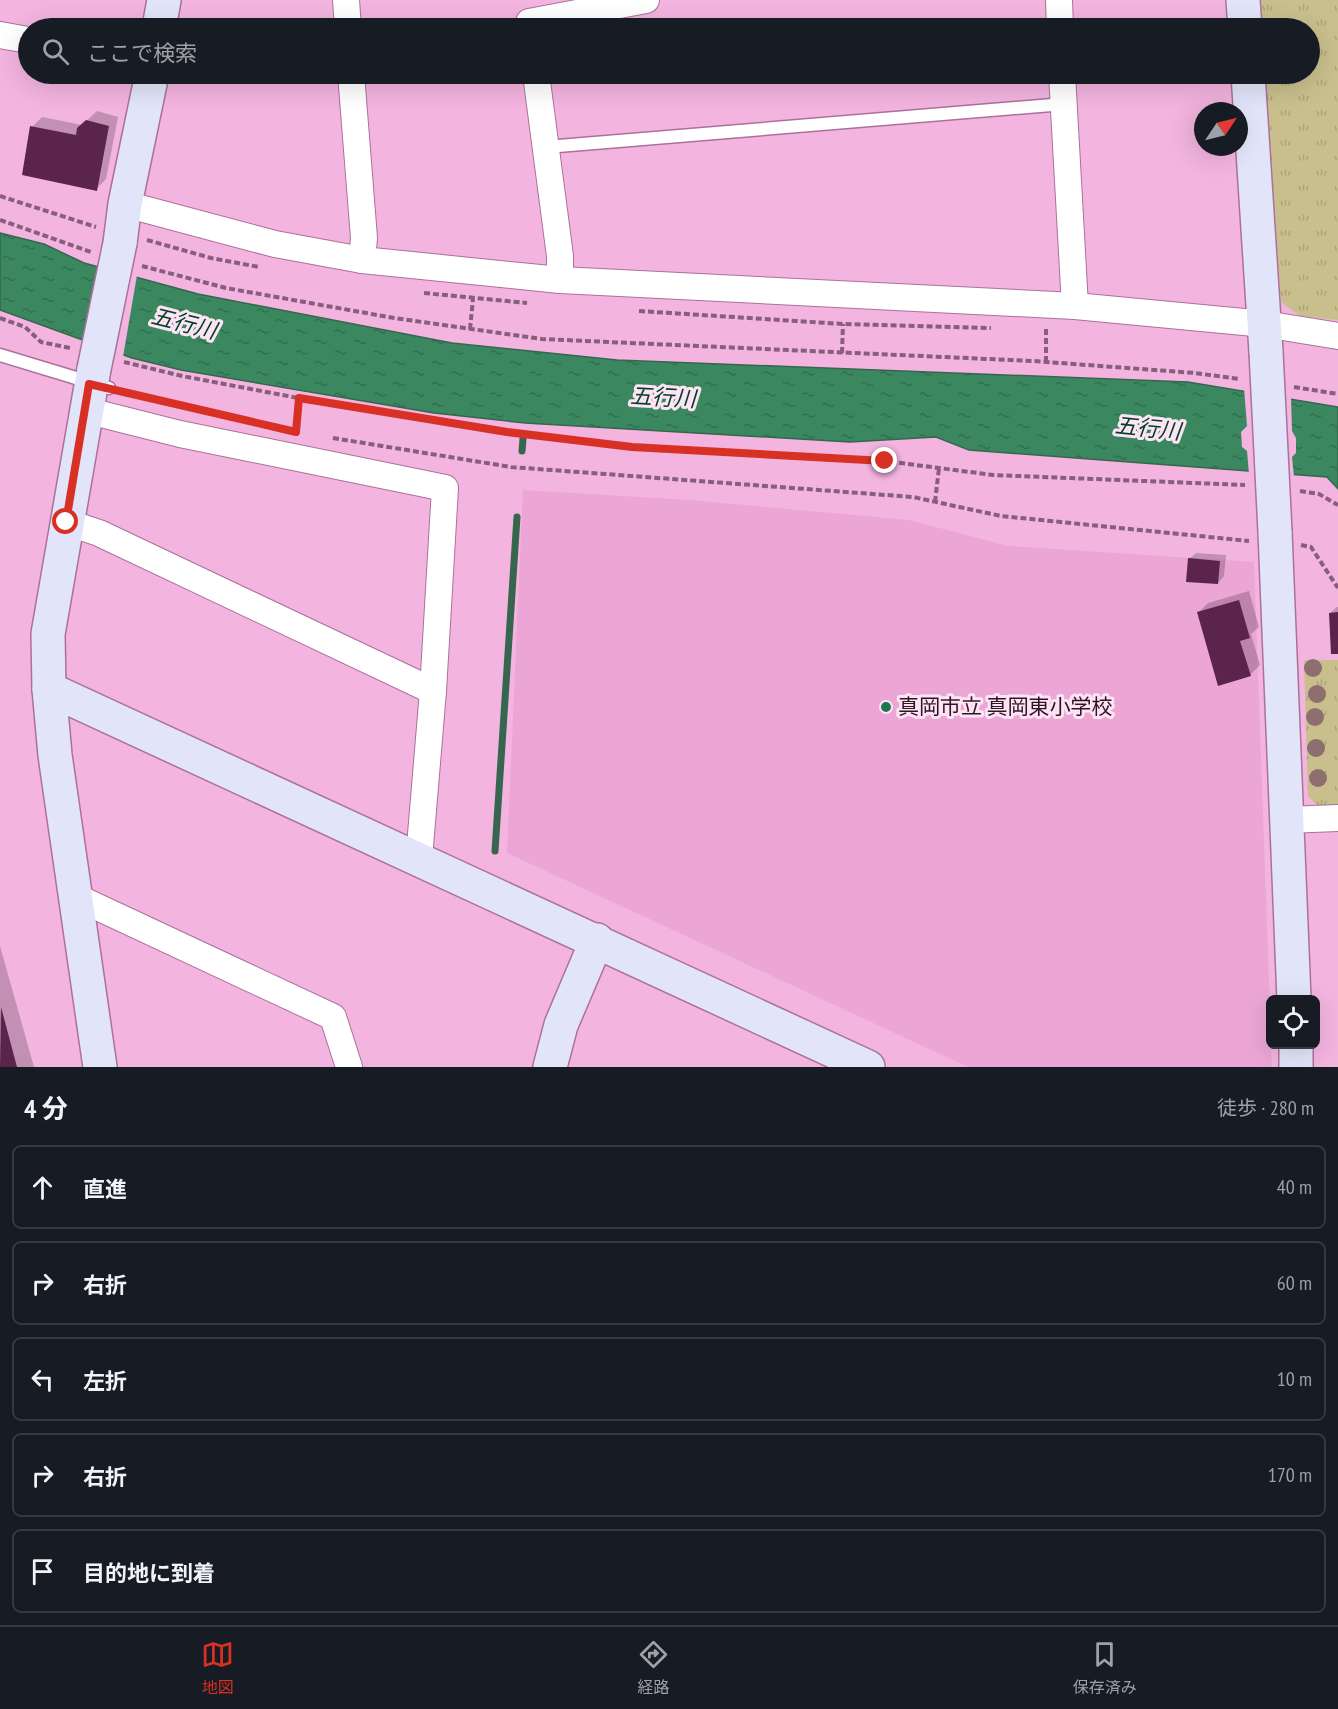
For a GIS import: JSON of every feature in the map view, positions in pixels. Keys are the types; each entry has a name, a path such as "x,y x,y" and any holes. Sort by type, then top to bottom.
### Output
{"street":[{"path":"161,18 164,0"},
{"path":"346,0 347,18"},
{"path":"528,17 646,0"},
{"path":"1059,0 1060,18"},
{"path":"1243,0 1244,18"},
{"path":"0,35 18,38"},
{"path":"100,1067 55,756 49,689 48,634 66,522 118,239 150,84"},
{"path":"352,84 364,238 362,260"},
{"path":"537,84 560,256 560,280"},
{"path":"1063,84 1075,306"},
{"path":"1249,84 1275,539 1294,995"},
{"path":"118,239 275,244 362,260 560,280 1075,306 1265,338 1338,336"},
{"path":"94,377 180,434 445,488 434,691 419,858"},
{"path":"66,522 99,533 434,691"},
{"path":"49,689 868,1067"},
{"path":"1287,820 1338,818"},
{"path":"74,896 333,1017 350,1067"},
{"path":"550,1067 561,1025 597,940"},
{"path":"1296,1049 1296,1067"}],"lane":[{"path":"546,147 1064,104"},
{"path":"0,355 94,377"}],"path":[{"path":"0,196 86,225 226,288 394,318 542,339 1046,362 1195,372 1250,381"},
{"path":"0,220 118,239"},
{"path":"470,328 472,299"},
{"path":"0,318 25,327 41,342 94,377 245,420"},
{"path":"842,353 843,324"},
{"path":"1046,329 1046,362"},
{"path":"94,377 182,376 299,398 507,432 632,447 885,461 993,475 1256,486"},
{"path":"1283,386 1338,394"},
{"path":"299,398 293,432 307,434"},
{"path":"330,438 511,467 914,497 1001,516 1275,539 1311,547 1338,588"},
{"path":"935,502 939,468"},
{"path":"1298,491 1319,494 1338,505"}],"shaded area":[{"name":"真岡市立 真岡東小学校","path":"523,490 689,500 909,520 1008,546 1254,562 1269,995 1266,995 1266,1049 1271,1049 1272,1067 968,1067 507,853"}],"green space":[{"path":"1260,0 1338,0 1338,320 1300,316 1281,302 1266,84 1320,84 1320,18 1261,18"},
{"path":"1304,660 1338,660 1338,806 1319,808 1308,796"}],"water":[{"name":"五行川","path":"0,233 44,244 84,263 198,294 452,343 617,360 1188,382 1338,407 1338,489 1327,477 969,450 936,437 850,442 525,423 434,413 181,370 132,358 0,310"}],"pier":[{"path":"101,265 137,275 123,357 85,345"},
{"path":"1244,388 1291,396 1292,431 1296,438 1296,453 1292,457 1294,477 1249,474 1247,451 1242,447 1241,432 1247,426"}],"building":[{"path":"86,120 109,126 97,191 22,175 30,126 76,135 77,128"},
{"path":"1188,558 1220,561 1218,584 1186,582"},
{"path":"1239,600 1250,638 1240,641 1251,676 1218,686 1197,612"},
{"path":"1338,612 1338,654 1331,654 1329,613"},
{"path":"1,1007 17,1067 0,1067"}],"waterway":[{"path":"522,451 523,439"},
{"path":"495,851 517,517"}],"place":[{"name":"真岡市立 真岡東小学校","path":"886,707"}],"route":[{"path":"66,522 89,384 296,432 299,398 507,432 632,447 885,461"}]}
